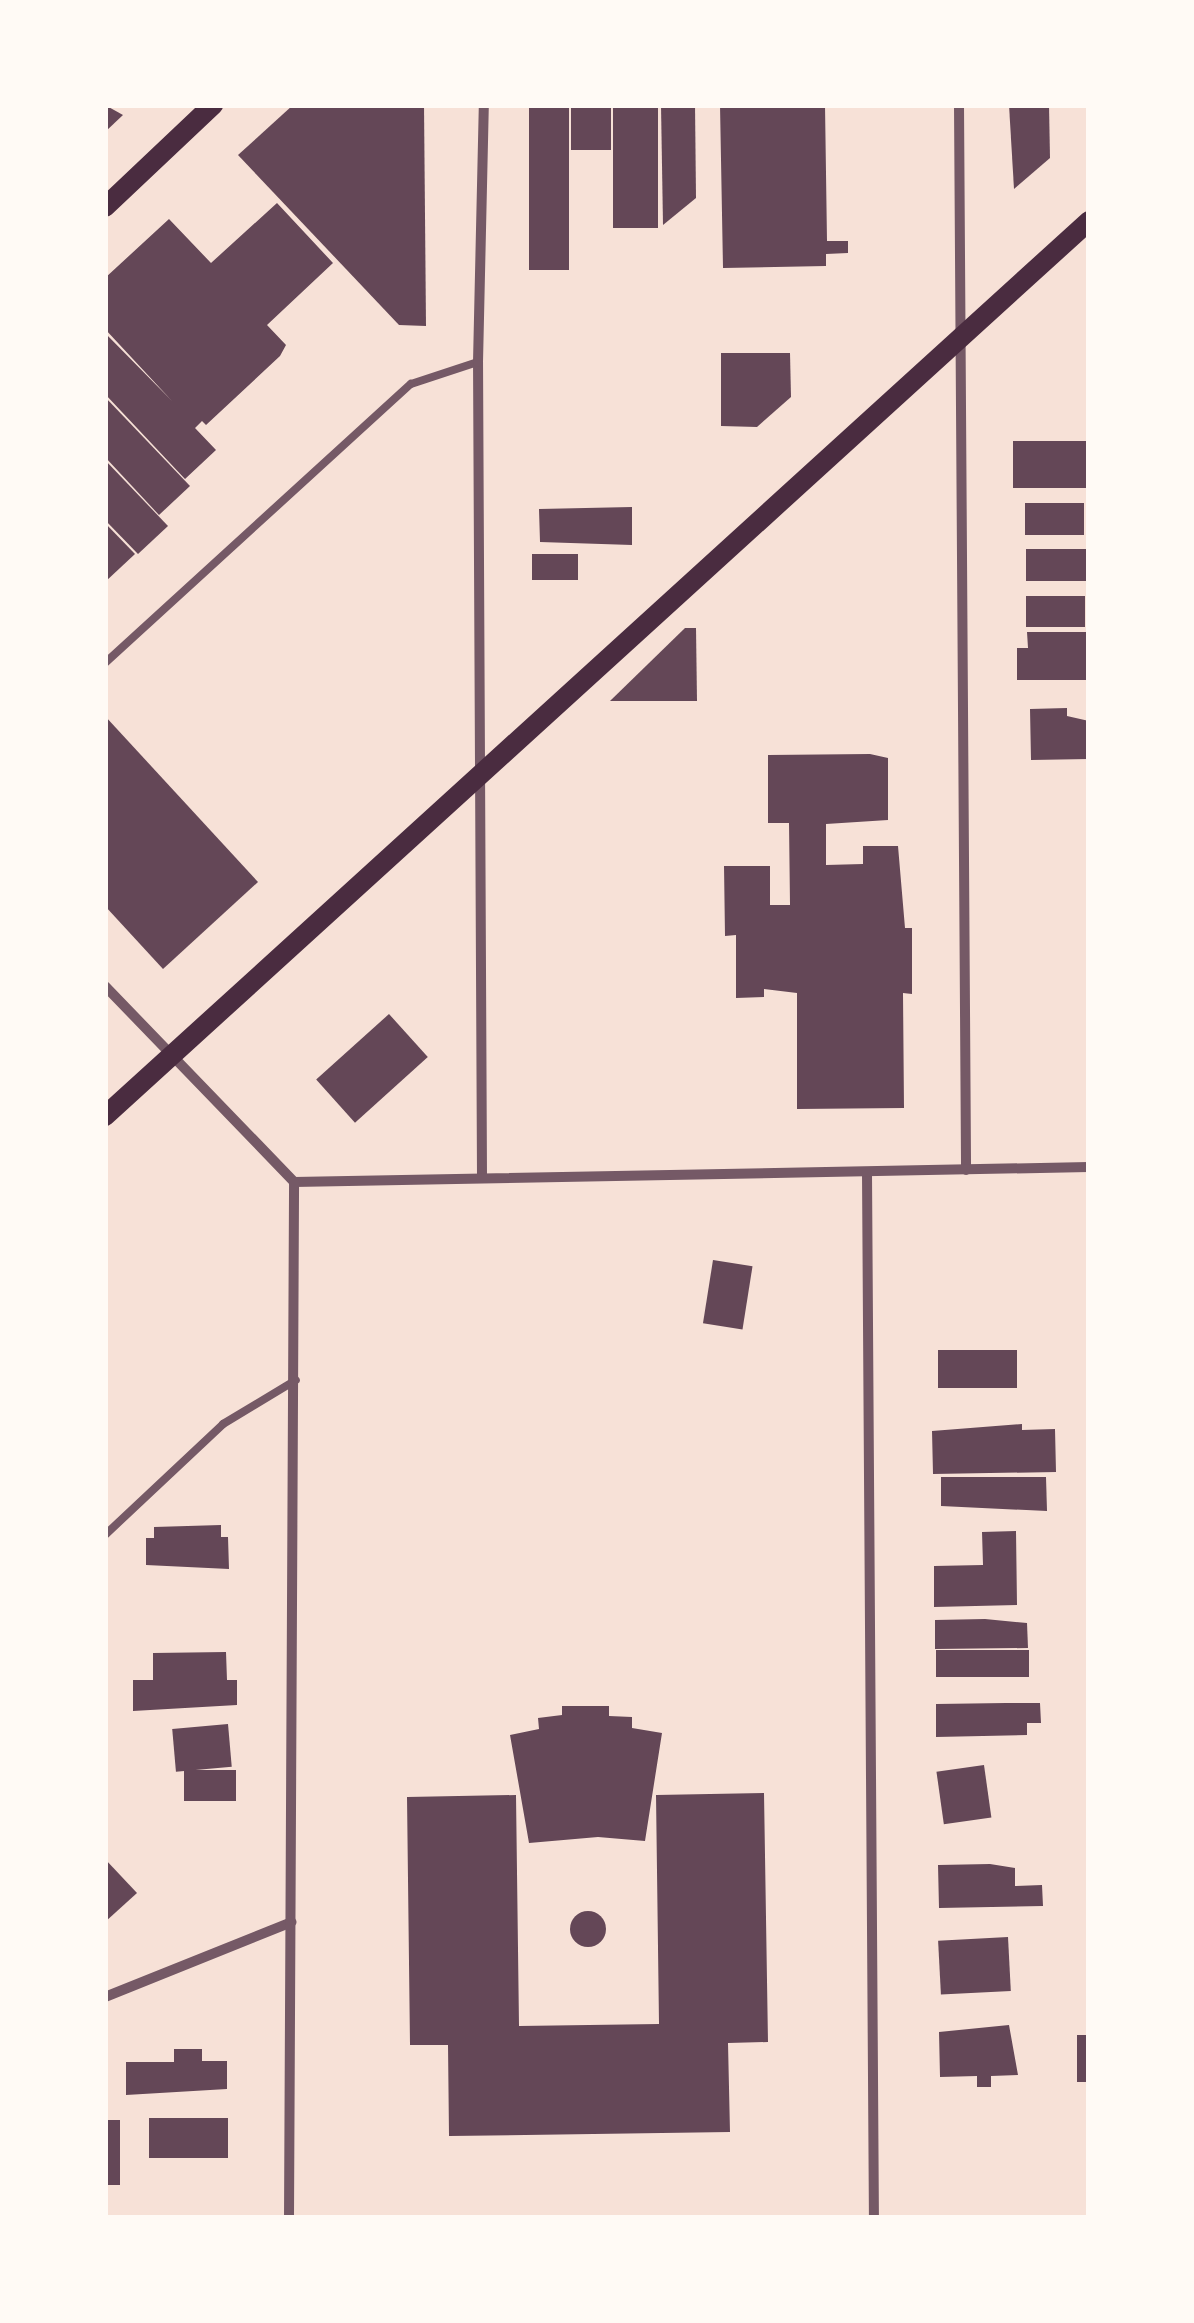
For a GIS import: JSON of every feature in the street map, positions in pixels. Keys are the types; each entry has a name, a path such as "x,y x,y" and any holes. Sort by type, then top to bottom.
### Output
{"main road":[{"path":"105,207 213,105"},
{"path":"105,1116 173,1058 480,769 1089,221"}],"street":[{"path":"482,1175 478,362 484,105"},
{"path":"959,105 966,1170"},
{"path":"105,986 294,1182 296,1380 288,2218"},
{"path":"294,1182 482,1175 867,1174 1089,1167"},
{"path":"867,1174 874,2218"},
{"path":"105,1998 292,1922"}],"lane":[{"path":"105,663 411,384 478,362"},
{"path":"105,1535 223,1424 296,1380"}],"building":[{"path":"105,105 123,115 105,132"},
{"path":"293,105 424,105 426,326 399,325 238,155"},
{"path":"529,105 569,105 569,270 529,270"},
{"path":"571,105 611,105 611,150 571,150"},
{"path":"613,105 658,105 658,228 613,228"},
{"path":"661,105 695,105 696,198 663,225"},
{"path":"720,105 825,105 827,241 848,241 848,253 826,254 826,266 723,268"},
{"path":"1009,105 1049,105 1050,158 1014,189"},
{"path":"277,203 333,263 267,325 286,345 280,356 206,425 202,421 195,428 216,450 185,479 105,394 105,333 172,401 105,329 105,278 169,219 211,263"},
{"path":"721,353 790,353 791,397 757,427 721,426"},
{"path":"105,397 190,486 159,515 105,457"},
{"path":"1013,441 1089,441 1089,488 1013,488"},
{"path":"105,460 168,526 138,554 105,520"},
{"path":"1025,503 1084,503 1084,535 1025,535"},
{"path":"632,507 632,545 540,542 539,509"},
{"path":"105,523 135,554 105,582"},
{"path":"1026,549 1089,549 1089,581 1026,581"},
{"path":"532,554 578,554 578,580 532,580"},
{"path":"1026,596 1085,596 1085,627 1026,627"},
{"path":"685,628 696,628 697,701 610,701"},
{"path":"1027,632 1089,632 1089,680 1017,680 1017,648 1028,648"},
{"path":"1067,708 1067,716 1089,721 1089,759 1031,760 1030,709"},
{"path":"105,716 258,882 163,969 105,906"},
{"path":"870,754 888,758 888,820 826,824 826,865 863,864 863,846 898,846 905,928 912,928 912,994 903,993 904,1108 797,1109 797,993 764,989 764,997 736,998 736,935 725,936 724,866 770,866 770,905 790,905 789,823 768,823 768,755"},
{"path":"389,1014 428,1057 355,1123 316,1080"},
{"path":"713,1260 753,1266 742,1329 703,1323"},
{"path":"938,1350 1017,1350 1017,1388 938,1388"},
{"path":"1022,1424 1022,1430 1055,1429 1056,1472 933,1474 932,1431"},
{"path":"941,1477 1046,1477 1047,1511 941,1506"},
{"path":"221,1525 221,1537 228,1537 229,1569 146,1565 146,1538 154,1538 154,1527"},
{"path":"1016,1531 1017,1605 934,1607 934,1566 983,1565 982,1532"},
{"path":"935,1620 1027,1623 1028,1648 935,1649"},
{"path":"936,1650 1029,1650 1029,1677 936,1677"},
{"path":"226,1652 227,1680 237,1680 237,1705 133,1711 133,1680 153,1680 153,1653"},
{"path":"1040,1703 1041,1723 1027,1723 1027,1735 936,1737 936,1704"},
{"path":"562,1706 609,1706 609,1716 632,1717 632,1728 662,1733 645,1841 598,1837 529,1843 510,1735 539,1729 538,1718 562,1715"},
{"path":"228,1724 232,1767 176,1772 172,1729"},
{"path":"984,1765 991,1817 944,1824 936,1772"},
{"path":"184,1770 236,1770 236,1801 184,1801"},
{"path":"764,1793 768,2042 728,2043 730,2132 449,2136 448,2045 410,2045 407,1797 516,1795 519,2026 659,2024 656,1795"},
{"path":"105,1859 137,1893 105,1922"},
{"path":"990,1864 1015,1868 1015,1886 1042,1885 1043,1906 939,1908 938,1865"},
{"path":"588,1911 601,1916 606,1929 601,1942 588,1947 575,1942 570,1929 575,1916"},
{"path":"1008,1937 1011,1991 941,1995 938,1941"},
{"path":"1009,2025 1018,2075 991,2076 991,2087 977,2087 977,2076 940,2077 939,2032"},
{"path":"1077,2035 1089,2035 1089,2082 1077,2082"},
{"path":"174,2049 202,2049 202,2061 227,2061 227,2089 126,2095 126,2062 174,2062"},
{"path":"149,2118 228,2118 228,2158 149,2158"},
{"path":"105,2120 120,2120 120,2185 105,2185"}]}
